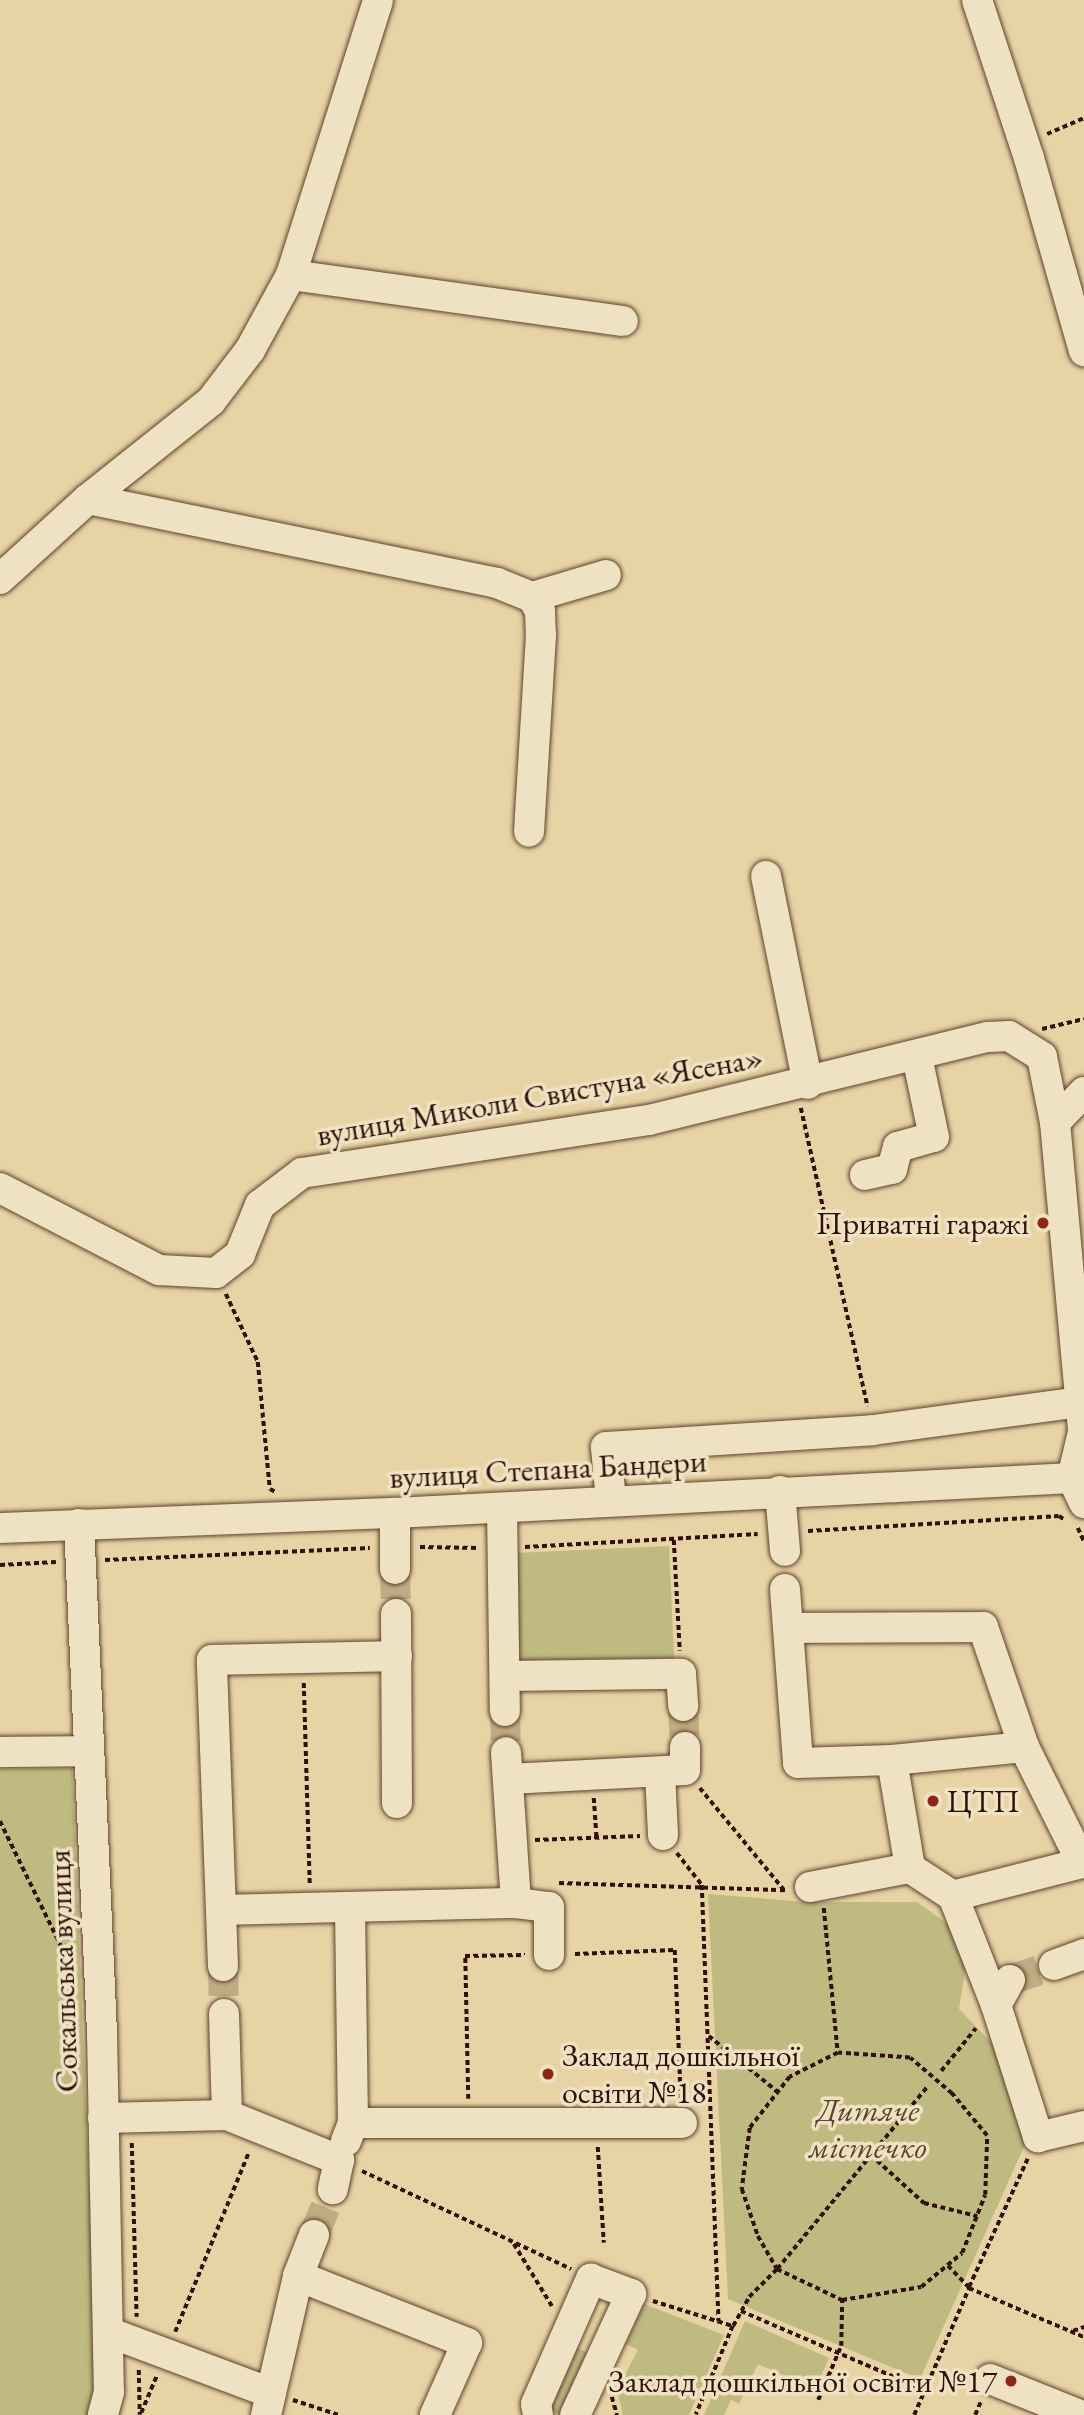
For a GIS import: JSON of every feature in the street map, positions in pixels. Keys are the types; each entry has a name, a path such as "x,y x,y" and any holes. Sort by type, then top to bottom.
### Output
{"street":[{"path":"0,579 88,499 211,401 250,350 291,275 378,0"},
{"path":"977,0 1029,158 1084,351"},
{"path":"291,275 623,321"},
{"path":"88,499 497,583 533,597 606,575"},
{"path":"529,832 541,635 540,611 533,597"},
{"path":"766,876 802,1085"},
{"path":"1009,1036 1042,1057 1055,1122 1081,1402 1083,1432 1080,1486"},
{"name":"вулиця Миколи Свистуна «Ясена»","path":"216,1273 240,1254 260,1205 302,1173 649,1120 1009,1036"},
{"path":"864,1175 892,1169 898,1147 934,1137 917,1056"},
{"path":"1055,1122 1084,1093"},
{"path":"0,1188 159,1270 216,1273"},
{"path":"611,1501 606,1447 873,1430 1081,1402"},
{"name":"вулиця Степана Бандери","path":"0,1528 502,1508 780,1491 1080,1486"},
{"path":"780,1491 785,1550"},
{"path":"502,1508 506,1711"},
{"path":"395,1513 396,1569"},
{"name":"Сокальська вулиця","path":"79,1524 92,1561 89,1751 103,2118 109,2392 103,2415"},
{"path":"785,1589 798,1762 892,1760 1024,1747"},
{"path":"396,1614 397,1803"},
{"path":"788,1628 984,1627 1024,1747 1082,1863 953,1896"},
{"path":"223,1966 224,1910 212,1660 397,1656"},
{"path":"505,1676 681,1674 683,1706"},
{"path":"0,1752 89,1751"},
{"path":"892,1760 910,1868"},
{"path":"516,1903 507,1765 592,1775 677,1763 663,1835"},
{"path":"797,1888 910,1868 953,1896 1003,1993 1038,2137 1084,2126"},
{"path":"224,1910 516,1903 549,1907 549,1955"},
{"path":"103,2118 227,2115 259,2128 336,2174 353,2123 350,1908"},
{"path":"1054,1965 1084,1954"},
{"path":"224,2014 227,2115"},
{"path":"353,2123 468,2126 682,2123"},
{"path":"108,2332 268,2404 298,2276 314,2235"},
{"path":"298,2276 467,2343 435,2415"},
{"path":"538,2415 536,2404 591,2279 631,2294 575,2415"},
{"path":"990,2379 1080,2415"}],"path":[{"path":"1029,158 1044,135 1084,118"},
{"path":"1009,1036 1084,1019"},
{"path":"802,1085 873,1430"},
{"path":"216,1273 258,1362 270,1489 280,1494"},
{"path":"674,1540 681,1674"},
{"path":"0,1565 92,1561"},
{"path":"304,1658 310,1909"},
{"path":"677,1763 797,1888 827,1913 838,2053"},
{"path":"592,1775 597,1837"},
{"path":"0,1821 79,1984"},
{"path":"512,1841 663,1835 702,1885 719,2322"},
{"path":"555,1883 797,1888"},
{"path":"468,2126 466,1956 675,1950 682,2123"},
{"path":"941,2071 1003,1993"},
{"path":"708,2035 778,2092"},
{"path":"838,2053 910,2058 952,2094 987,2136 985,2195 962,2253 921,2287 842,2300 777,2269 758,2235 742,2189 750,2128 789,2077 838,2053"},
{"path":"695,2415 741,2311 927,2088"},
{"path":"597,2124 604,2243"},
{"path":"141,2415 259,2128"},
{"path":"914,2415 1038,2137"},
{"path":"872,2155 924,2203 977,2216"},
{"path":"336,2174 512,2242 591,2279"},
{"path":"512,2242 568,2332"},
{"path":"947,2265 969,2288 1084,2337"},
{"path":"631,2294 733,2326"},
{"path":"818,2400 838,2353 842,2300"},
{"path":"741,2311 924,2390"},
{"path":"1071,2332 1084,2327"},
{"path":"268,2404 339,2415"}],"green space":[{"path":"669,1546 674,1658 514,1660 515,1553"},
{"path":"72,1768 97,2375 88,2415 0,2415 0,1769"},
{"name":"Дитяче містечко","path":"708,1894 806,1902 917,1902 970,1940 959,2009 995,2046 1027,2140 920,2379 728,2299"},
{"path":"644,2304 724,2335 689,2415 623,2415 617,2390 638,2350 626,2344"},
{"path":"745,2321 829,2358 815,2389 758,2364 739,2404 731,2400 724,2415 704,2415"},
{"path":"569,2343 595,2357 568,2415 560,2415 542,2405"}],"tunnel":[{"path":"395,1569 396,1614"},
{"path":"683,1706 685,1747"},
{"path":"505,1711 506,1752"},
{"path":"1010,1980 1054,1965"},
{"path":"223,1966 224,2014"},
{"path":"314,2235 333,2189"}],"place":[{"name":"Приватні гаражі","path":"1043,1223"},
{"name":"ЦТП","path":"933,1801"},
{"name":"Заклад дошкільної освіти №18","path":"548,2074"},
{"name":"Заклад дошкільної освіти №17","path":"1011,2381"}]}
